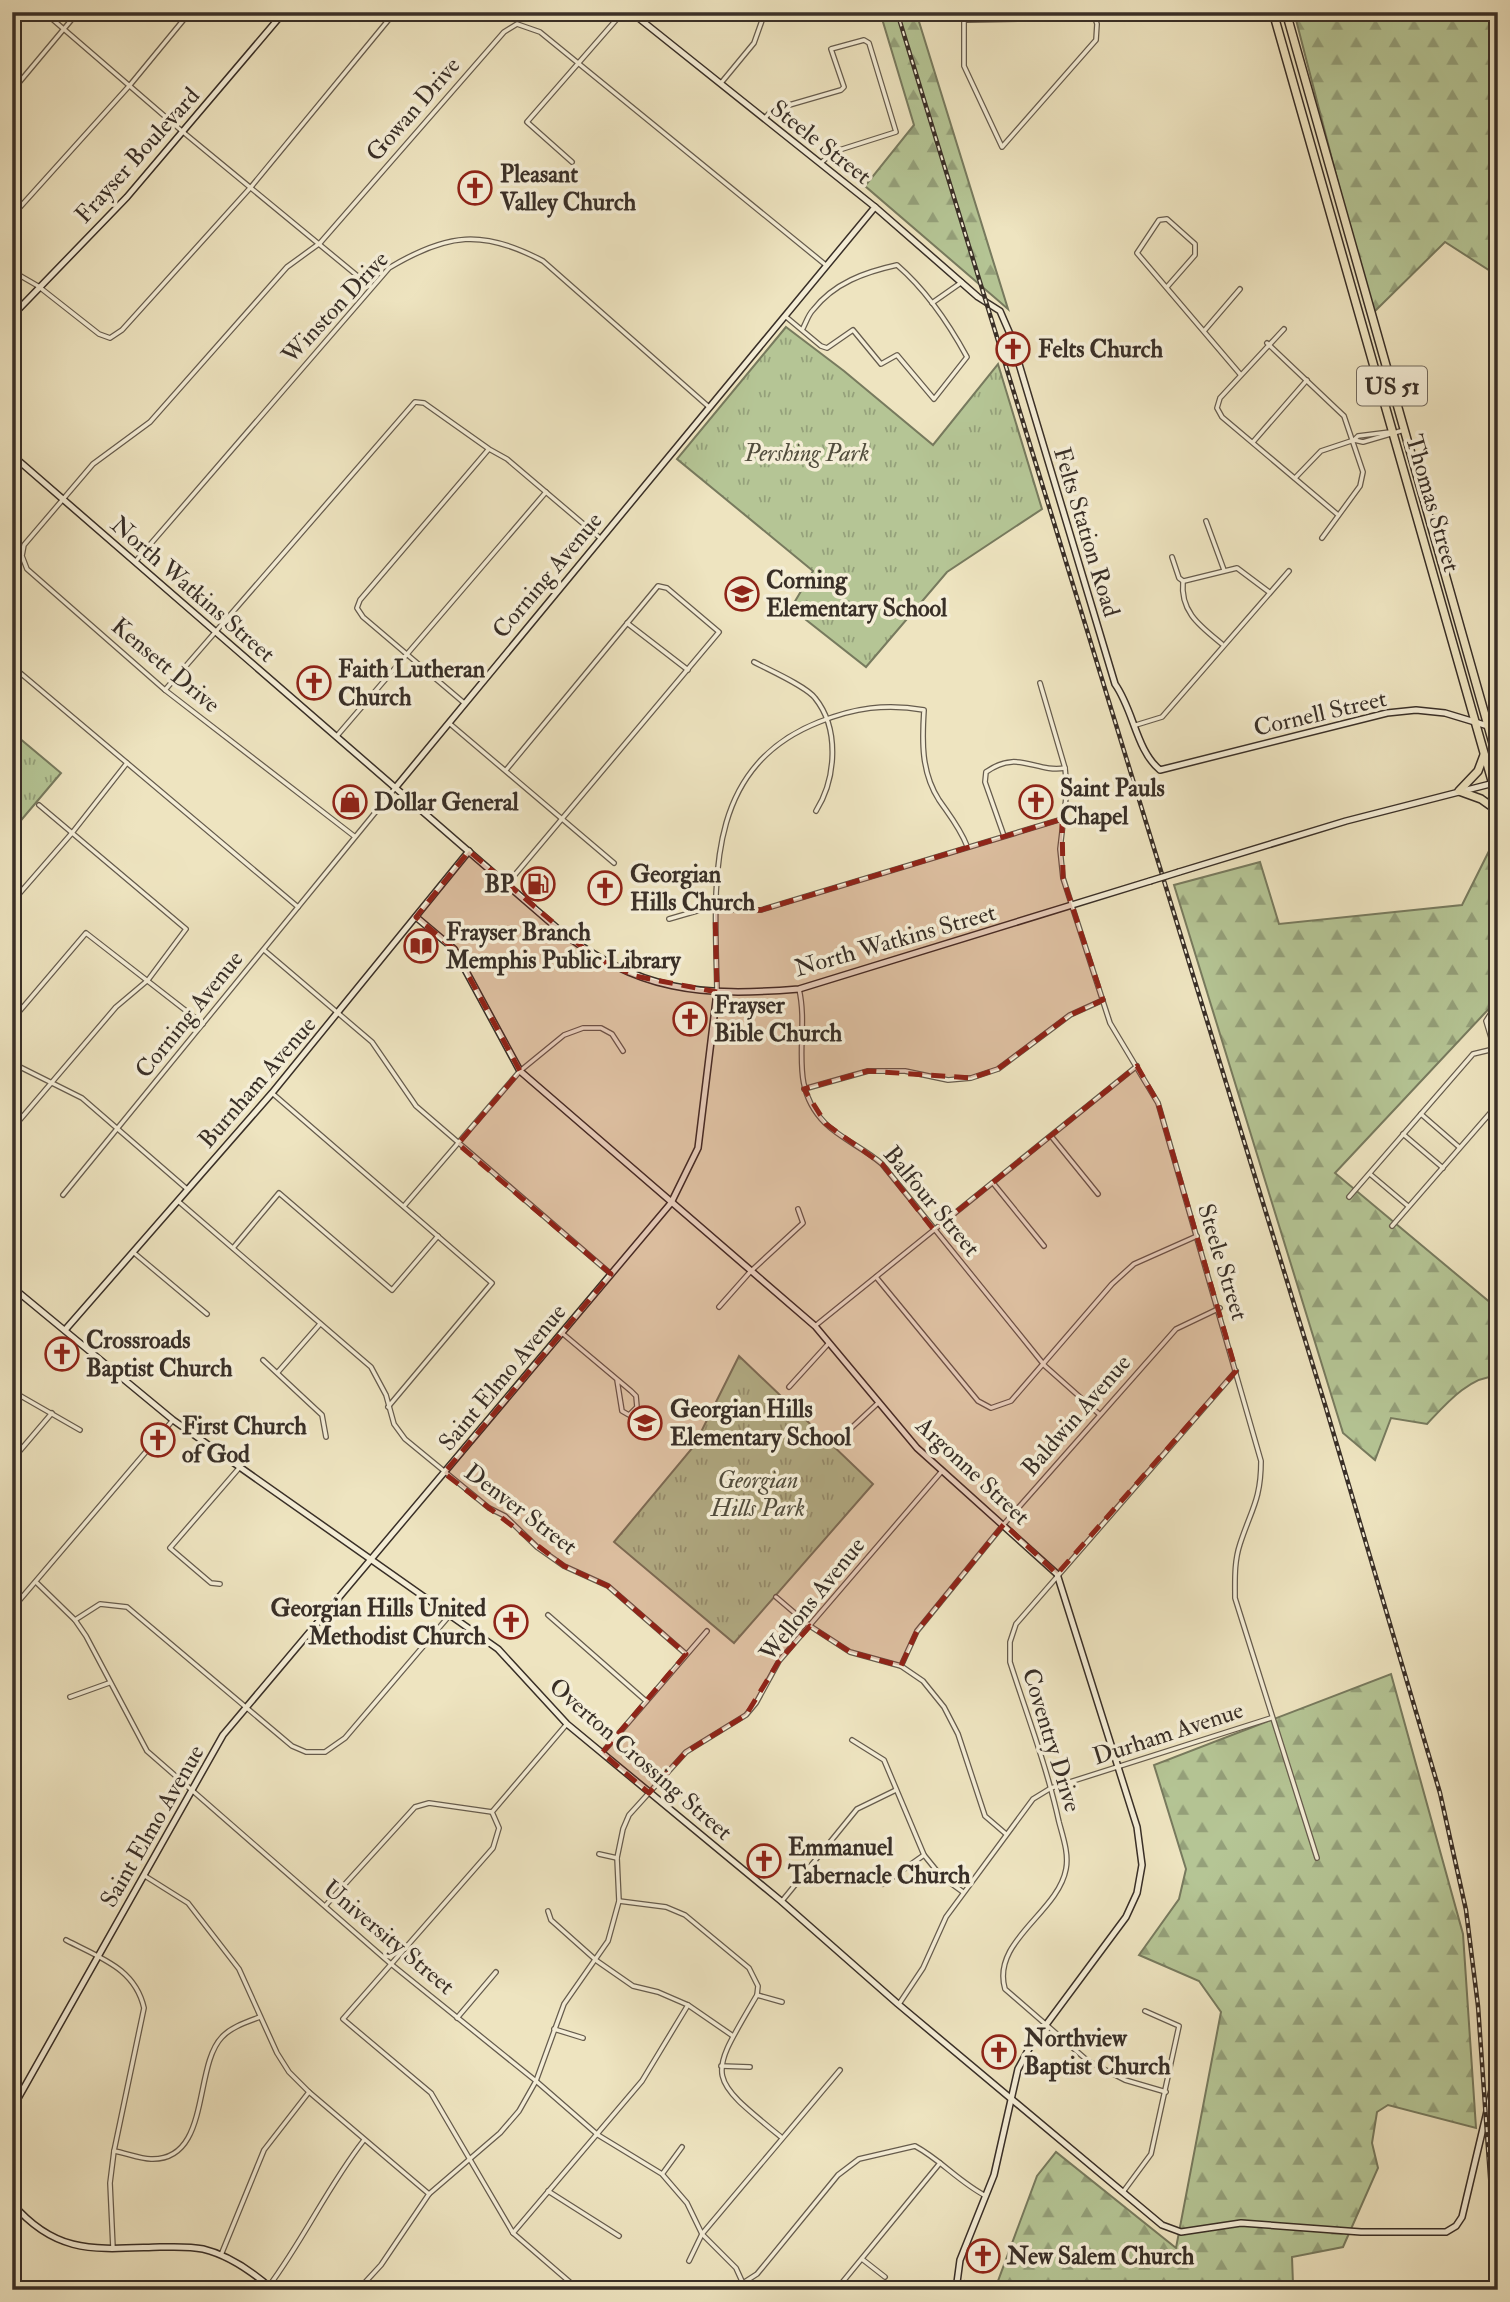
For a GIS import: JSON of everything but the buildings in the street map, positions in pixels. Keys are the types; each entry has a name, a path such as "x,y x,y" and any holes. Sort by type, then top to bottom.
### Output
{"highway":[{"name":"Thomas Street","path":"1273,12 1484,754 1495,782 1498,802"},
{"name":"Thomas Street","path":"1286,12 1498,761"},
{"path":"1367,343 1379,339"},
{"path":"1484,754 1474,777 1459,791 1481,799 1498,811"}],"street":[{"path":"44,12 183,132 371,287"},
{"path":"12,91 78,12"},
{"path":"12,216 130,85 190,12"},
{"name":"Frayser Boulevard","path":"12,316 38,286 127,197 284,12"},
{"path":"12,271 38,286 99,334 110,338 122,330 251,187 395,12"},
{"path":"572,162 527,122 624,12"},
{"name":"Steele Street","path":"631,12 875,206 986,302"},
{"path":"720,85 754,44 765,12"},
{"path":"964,12 964,66 1002,147 1096,40 1093,12"},
{"path":"966,20 1021,19 1035,12"},
{"name":"Gowan Drive","path":"63,499 93,464 150,422 287,267 320,243 503,32 517,24 540,32 827,266"},
{"path":"764,119 772,110 841,90 844,87 831,50 864,40 869,43 896,132 833,152 820,163"},
{"name":"Corning Avenue","path":"63,1195 449,723 463,702 875,206"},
{"path":"1167,287 1195,255 1195,244 1167,219 1159,220 1137,253 1241,374"},
{"name":"Winston Drive","path":"134,563 389,268 420,249 442,241 474,237 512,244 542,261 709,407"},
{"path":"785,316 802,330 827,348 853,330 881,364 897,355 934,399 967,357 955,333 897,265 871,271 842,283 811,310 802,330"},
{"path":"932,303 962,282"},
{"path":"1205,331 1240,289"},
{"name":"Felts Station Road","path":"986,302 1000,311 1010,334 1115,684 1136,725 1144,751 1160,770"},
{"path":"1284,329 1268,343 1220,398 1217,408 1222,417 1337,514"},
{"path":"1268,343 1340,411 1354,440 1364,479 1322,538"},
{"path":"1253,442 1307,380"},
{"path":"165,690 415,402 424,403 489,449 508,459 600,538"},
{"path":"1295,478 1321,451 1354,440 1358,436 1405,429"},
{"path":"463,702 363,617 357,608 369,590 489,449"},
{"name":"North Watkins Street","path":"12,456 594,957 635,976 670,985 740,994 799,989 1346,821 1495,782"},
{"path":"336,737 546,492"},
{"name":"Kensett Drive","path":"63,499 24,545 22,556 27,569 165,690 354,836"},
{"path":"1206,521 1224,570"},
{"path":"1172,557 1183,582 1185,607 1196,623 1222,645"},
{"path":"1183,582 1224,570 1242,569 1269,592"},
{"path":"1136,725 1163,717 1222,645 1233,639 1289,571"},
{"path":"506,770 659,586 667,588 719,632 508,883"},
{"path":"627,623 688,670"},
{"path":"754,662 815,696 826,719 833,762 823,800 816,811"},
{"path":"12,666 298,907"},
{"name":"Steele Street","path":"1040,683 1065,768 1067,789 1060,849 1063,878 1110,1023 1158,1103 1220,1308 1261,1468 1260,1494 1239,1546 1235,1569 1235,1598 1317,1858"},
{"name":"Saint Elmo Avenue","path":"12,2109 145,1876 190,1791 244,1708 671,1203 698,1148 717,992 715,910 721,840 729,808 743,779 765,753 784,739 826,719 861,708 894,705 923,710 921,747 926,771 938,798 958,824 967,846"},
{"name":"Cornell Street","path":"1160,770 1387,713 1416,710 1445,713 1488,726"},
{"path":"449,723 614,863"},
{"path":"1004,835 985,782 986,772 994,766 1018,761 1054,770 1065,768"},
{"path":"12,902 72,833 127,763"},
{"path":"12,1129 116,1007 148,980 186,929 39,806"},
{"path":"669,919 697,911 761,910 1062,818"},
{"name":"Burnham Avenue","path":"65,1330 272,1093 469,851"},
{"name":"Argonne Street","path":"416,917 454,949 520,1071 815,1326 942,1471 1057,1574 1137,1827 1142,1865 1137,1893 1126,1917 1018,2069 986,2196 960,2260 956,2290"},
{"path":"12,1020 86,933 203,1024"},
{"path":"264,950 372,1042 416,1106 611,1273"},
{"name":"Balfour Street","path":"799,989 805,1013 801,1066 804,1089 826,1124 865,1148 882,1164 1045,1366 1099,1414"},
{"path":"804,1089 868,1071 905,1071 948,1080 971,1078 998,1069 1070,1015 1103,1000"},
{"path":"1498,1003 1486,1021 1498,1061"},
{"path":"404,1206 520,1071 564,1035 583,1028 601,1028 612,1034 623,1051"},
{"path":"1349,1196 1474,1054 1496,1048"},
{"path":"12,1063 82,1098 187,1189"},
{"path":"815,1326 1138,1066"},
{"path":"272,1093 492,1283 388,1407"},
{"path":"1392,1226 1498,1104"},
{"path":"1421,1114 1459,1148"},
{"path":"1403,1134 1443,1168"},
{"path":"1051,1136 1098,1194"},
{"path":"1370,1174 1409,1207"},
{"path":"993,1183 1044,1246"},
{"path":"233,1248 279,1193 392,1290 438,1236"},
{"name":"Denver Street","path":"177,1200 371,1367 386,1395 394,1424 405,1439 444,1473 505,1517 537,1547 564,1566 608,1586 686,1654"},
{"path":"719,1307 750,1272 803,1223 798,1209"},
{"path":"876,1277 978,1401 991,1408 1012,1401 1045,1366 1112,1284 1134,1264 1197,1236"},
{"path":"132,1252 207,1314"},
{"name":"Overton Crossing Street","path":"12,1287 173,1420 498,1648 567,1724 781,1901 898,2004 1162,2225 1181,2232 1241,2223 1362,2232 1446,2232 1456,2226 1462,2217 1498,2065"},
{"name":"Baldwin Avenue","path":"901,1666 917,1631 1004,1524 1099,1414 1176,1329 1220,1308"},
{"path":"277,1373 320,1324"},
{"path":"562,1334 617,1380 638,1401 629,1415 622,1411 617,1380"},
{"path":"789,1387 830,1342"},
{"path":"263,1360 322,1415 326,1437"},
{"name":"Coventry Drive","path":"1166,2092 1125,2080 1088,2061 1005,1989 1001,1975 1007,1956 1059,1888 1066,1871 1067,1855 1051,1788 1010,1662 1010,1642 1016,1624 1057,1574 1236,1371"},
{"path":"12,1391 80,1430"},
{"path":"847,1433 879,1401"},
{"path":"12,1460 52,1413"},
{"path":"12,1609 37,1583 173,1420"},
{"path":"220,1584 211,1583 170,1548 240,1467"},
{"name":"Wellons Avenue","path":"358,2290 381,2265 429,2194 500,2133 519,2110 536,2081 564,2004 597,1961 608,1941 619,1901 617,1858 629,1815 687,1752 746,1715 756,1703 779,1661 942,1471"},
{"name":"University Street","path":"37,1583 75,1620 147,1751 391,1964 536,2081 598,2135 662,2174 687,2203 702,2234 736,2268 746,2290"},
{"path":"776,1597 810,1626 850,1652 901,1666 923,1681 944,1707 958,1734 985,1816 1006,1834"},
{"path":"75,1620 100,1604 127,1607 292,1746 306,1752 325,1752 345,1738 450,1614"},
{"path":"548,1615 646,1701"},
{"path":"602,1754 707,1631"},
{"path":"70,1696 109,1683"},
{"name":"Durham Avenue","path":"898,2004 923,1968 946,1917 1033,1799 1051,1788 1271,1718"},
{"path":"492,1812 567,1724"},
{"path":"852,1740 884,1760 892,1772 896,1790 924,1855 941,1876 963,1892"},
{"path":"781,1901 857,1809 896,1790"},
{"path":"325,1906 415,1807 429,1803 492,1812"},
{"path":"492,1812 499,1828 493,1847 343,2019 430,2092 513,2233 579,2290"},
{"path":"599,1854 617,1858"},
{"path":"883,1884 924,1855"},
{"path":"145,1876 188,1903 239,1969 277,2053 309,2092 429,2194"},
{"path":"619,1901 666,1907 685,1914 749,1968 758,1986 757,1995 723,2054 721,2066 724,2085 734,2099 781,2137"},
{"path":"548,1911 551,1920 597,1961 634,1986 658,1992 688,2005 733,2036"},
{"path":"66,1940 122,1969 133,1980 144,2008 114,2151 110,2183 113,2249"},
{"path":"457,2018 496,1972"},
{"path":"757,1995 782,2002"},
{"path":"513,2233 642,2081 688,2005"},
{"path":"1123,2192 1151,2154 1180,2026 1144,2011"},
{"path":"114,2151 152,2159 166,2157 182,2147 192,2134 213,2051 222,2036 260,2017"},
{"path":"554,2029 583,2038"},
{"path":"721,2066 750,2067"},
{"path":"689,2261 702,2234 840,2070"},
{"path":"221,2255 264,2150 309,2092"},
{"path":"12,2203 41,2232 61,2243 84,2249 181,2247 221,2255 271,2288 345,2165 364,2140"},
{"path":"743,2283 757,2274 838,2175 859,2159 890,2149 915,2146 940,2163 962,2184 986,2196"},
{"path":"662,2174 682,2147"},
{"path":"836,2290 940,2163"},
{"path":"548,2191 619,2236"},
{"path":"862,2259 885,2277"},
{"path":"569,2290 573,2285"}],"highlighted area":[{"path":"1062,819 1063,878 1103,1000 1070,1015 998,1069 971,1078 868,1071 804,1089 826,1124 882,1164 934,1230 1137,1066 1158,1103 1236,1371 1057,1574 1004,1524 917,1631 901,1666 850,1652 810,1626 779,1661 746,1715 686,1752 649,1793 602,1753 686,1654 608,1586 564,1566 444,1473 611,1274 458,1144 520,1071 454,949 416,917 469,851 594,957 635,976 717,992 715,910 761,910"}],"green space":[{"path":"880,12 916,12 1008,309 865,186 914,125"},
{"path":"1294,12 1498,12 1498,276 1445,242 1372,314"},
{"name":"Pershing Park","path":"786,327 933,445 998,364 1042,509 947,572 866,667 791,608 813,571 677,459"},
{"path":"12,732 61,773 12,831"},
{"path":"1496,837 1498,999 1335,1173 1498,1309 1498,1376 1487,1377 1468,1386 1427,1424 1391,1418 1375,1460 1343,1433 1174,885 1260,862 1279,924 1462,905"},
{"name":"Georgian Hills Park","path":"739,1356 873,1484 734,1643 614,1542 694,1446"},
{"path":"1391,1674 1463,1934 1476,2128 1388,2105 1377,2112 1372,2143 1378,2168 1343,2247 1292,2257 1293,2284 1307,2290 964,2290 965,2281 995,2289 1037,2176 1056,2152 1176,2248 1221,2012 1199,1981 1139,1955 1179,1899 1186,1869 1154,1765"}],"railway":[{"path":"897,12 1326,1408 1440,1793 1466,1910 1478,2006 1498,2290"}],"place":[{"name":"Pleasant Valley Church","path":"475,188"},
{"name":"Felts Church","path":"1013,349"},
{"name":"Corning Elementary School","path":"742,594"},
{"name":"Faith Lutheran Church","path":"314,683"},
{"name":"Dollar General","path":"350,802"},
{"name":"Saint Pauls Chapel","path":"1036,802"},
{"name":"BP","path":"538,884"},
{"name":"Georgian Hills Church","path":"605,888"},
{"name":"Frayser Branch Memphis Public Library","path":"421,946"},
{"name":"Frayser Bible Church","path":"690,1019"},
{"name":"Crossroads Baptist Church","path":"62,1354"},
{"name":"Georgian Hills Elementary School","path":"645,1423"},
{"name":"First Church of God","path":"158,1440"},
{"name":"Georgian Hills United Methodist Church","path":"511,1622"},
{"name":"Emmanuel Tabernacle Church","path":"764,1861"},
{"name":"Northview Baptist Church","path":"999,2052"},
{"name":"New Salem Church","path":"983,2256"}]}
